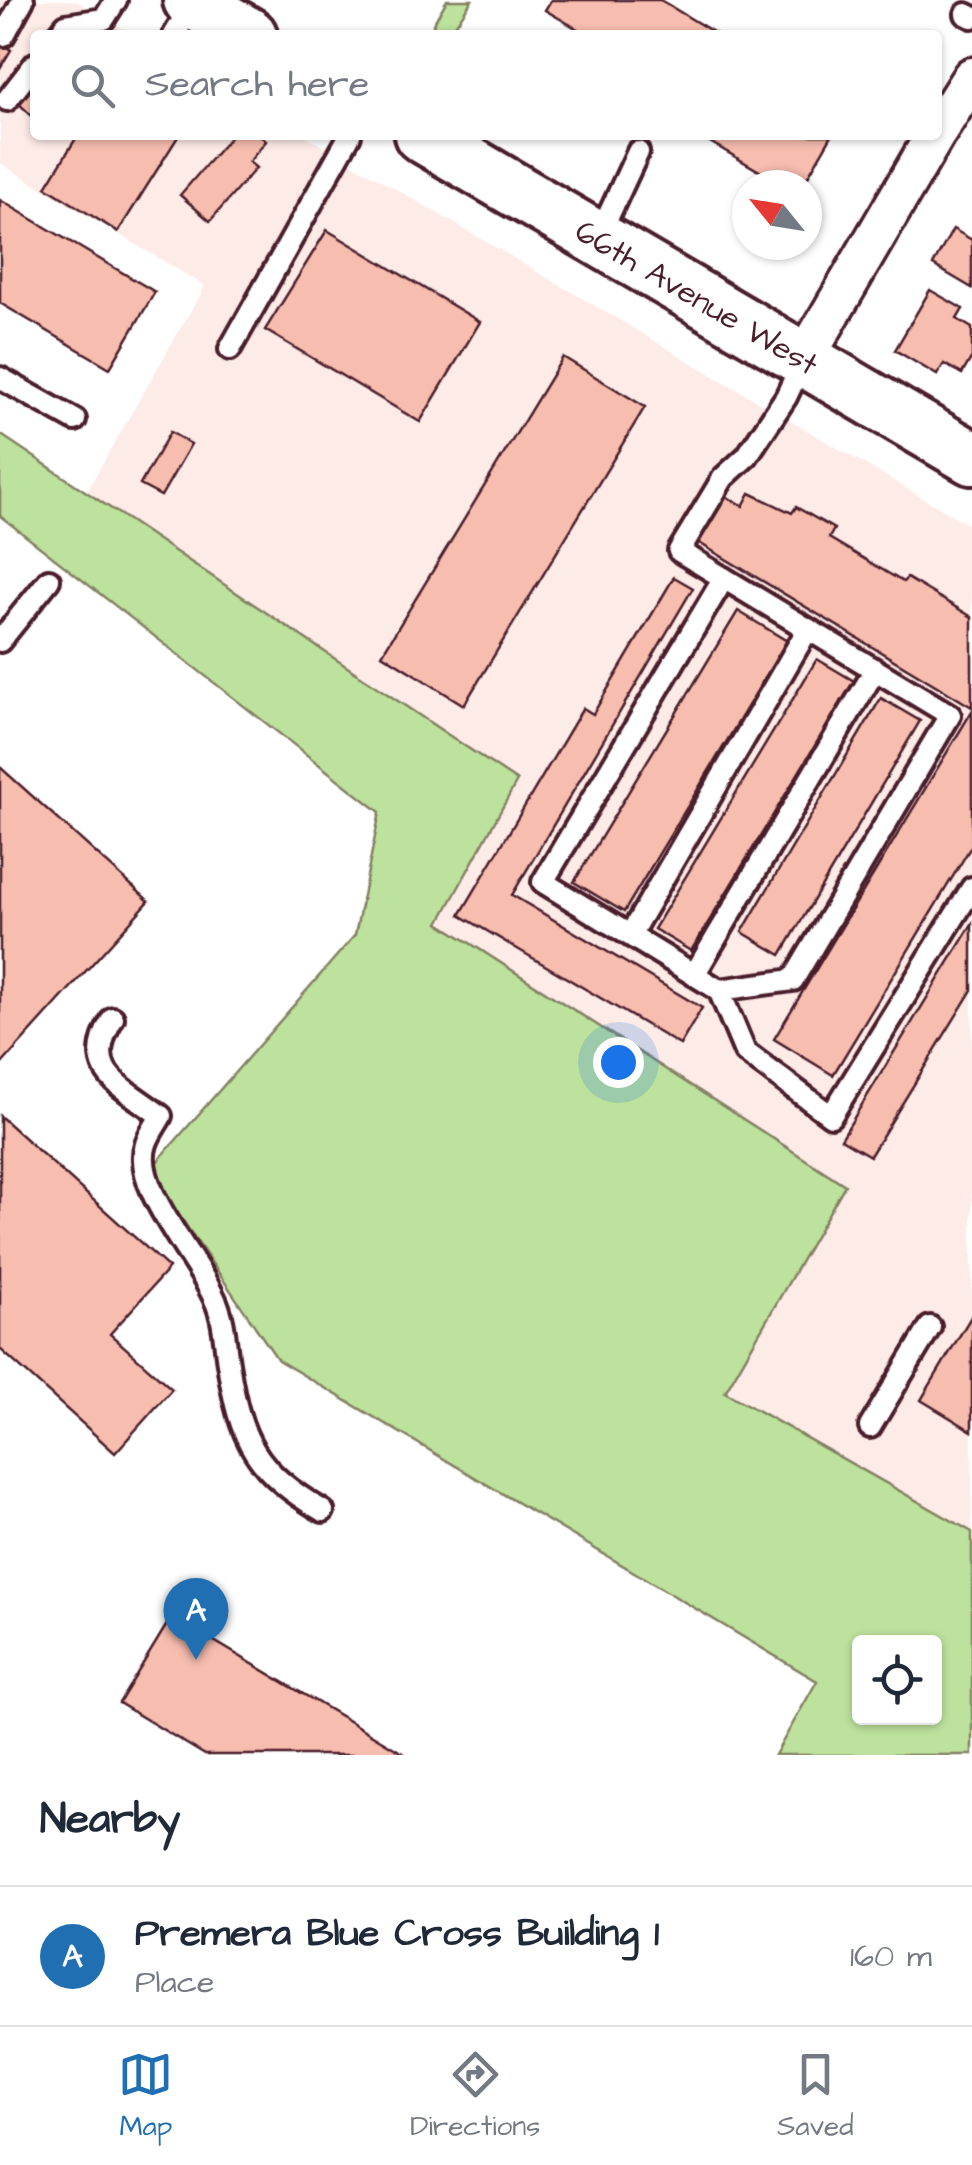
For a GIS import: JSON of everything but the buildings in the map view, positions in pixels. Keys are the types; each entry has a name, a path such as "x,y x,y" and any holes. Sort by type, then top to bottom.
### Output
{"main road":[{"path":"186,12 236,30"},
{"name":"66th Avenue West","path":"429,140 972,458"}],"street":[{"path":"942,120 972,77"},
{"path":"803,361 930,140"}],"lane":[{"path":"4,35 23,0"},
{"path":"62,30 66,25 104,19 116,0"},
{"path":"7,100 30,70"},
{"path":"230,349 347,140"},
{"path":"598,238 638,152"},
{"path":"719,990 792,980 950,715 679,551 723,478 747,456 786,397 803,361"},
{"path":"0,378 75,420"},
{"path":"724,578 543,882 719,990 745,1052 831,1116 972,888"},
{"path":"0,641 48,580"},
{"path":"630,935 808,629"},
{"path":"694,975 875,670"},
{"path":"113,1018 102,1035 98,1054 106,1072 161,1116 144,1147 150,1192 220,1311 235,1410 250,1446 268,1472 289,1491 323,1511"},
{"path":"870,1428 930,1327"}],"shaded area":[{"path":"0,0 74,0 125,30 30,30 30,140 313,140 972,527 972,1533 724,1392 844,1185 439,923 517,781 81,501 205,286 0,163"}],"green space":[{"path":"447,0 472,0 452,30 433,30"},
{"path":"0,434 517,781 439,923 845,1185 725,1392 972,1532 972,1755 775,1755 817,1681 278,1360 149,1171 355,935 380,812 0,516"}],"place":[{"name":"Premera Blue Cross Building 1","path":"196,1660"}]}
